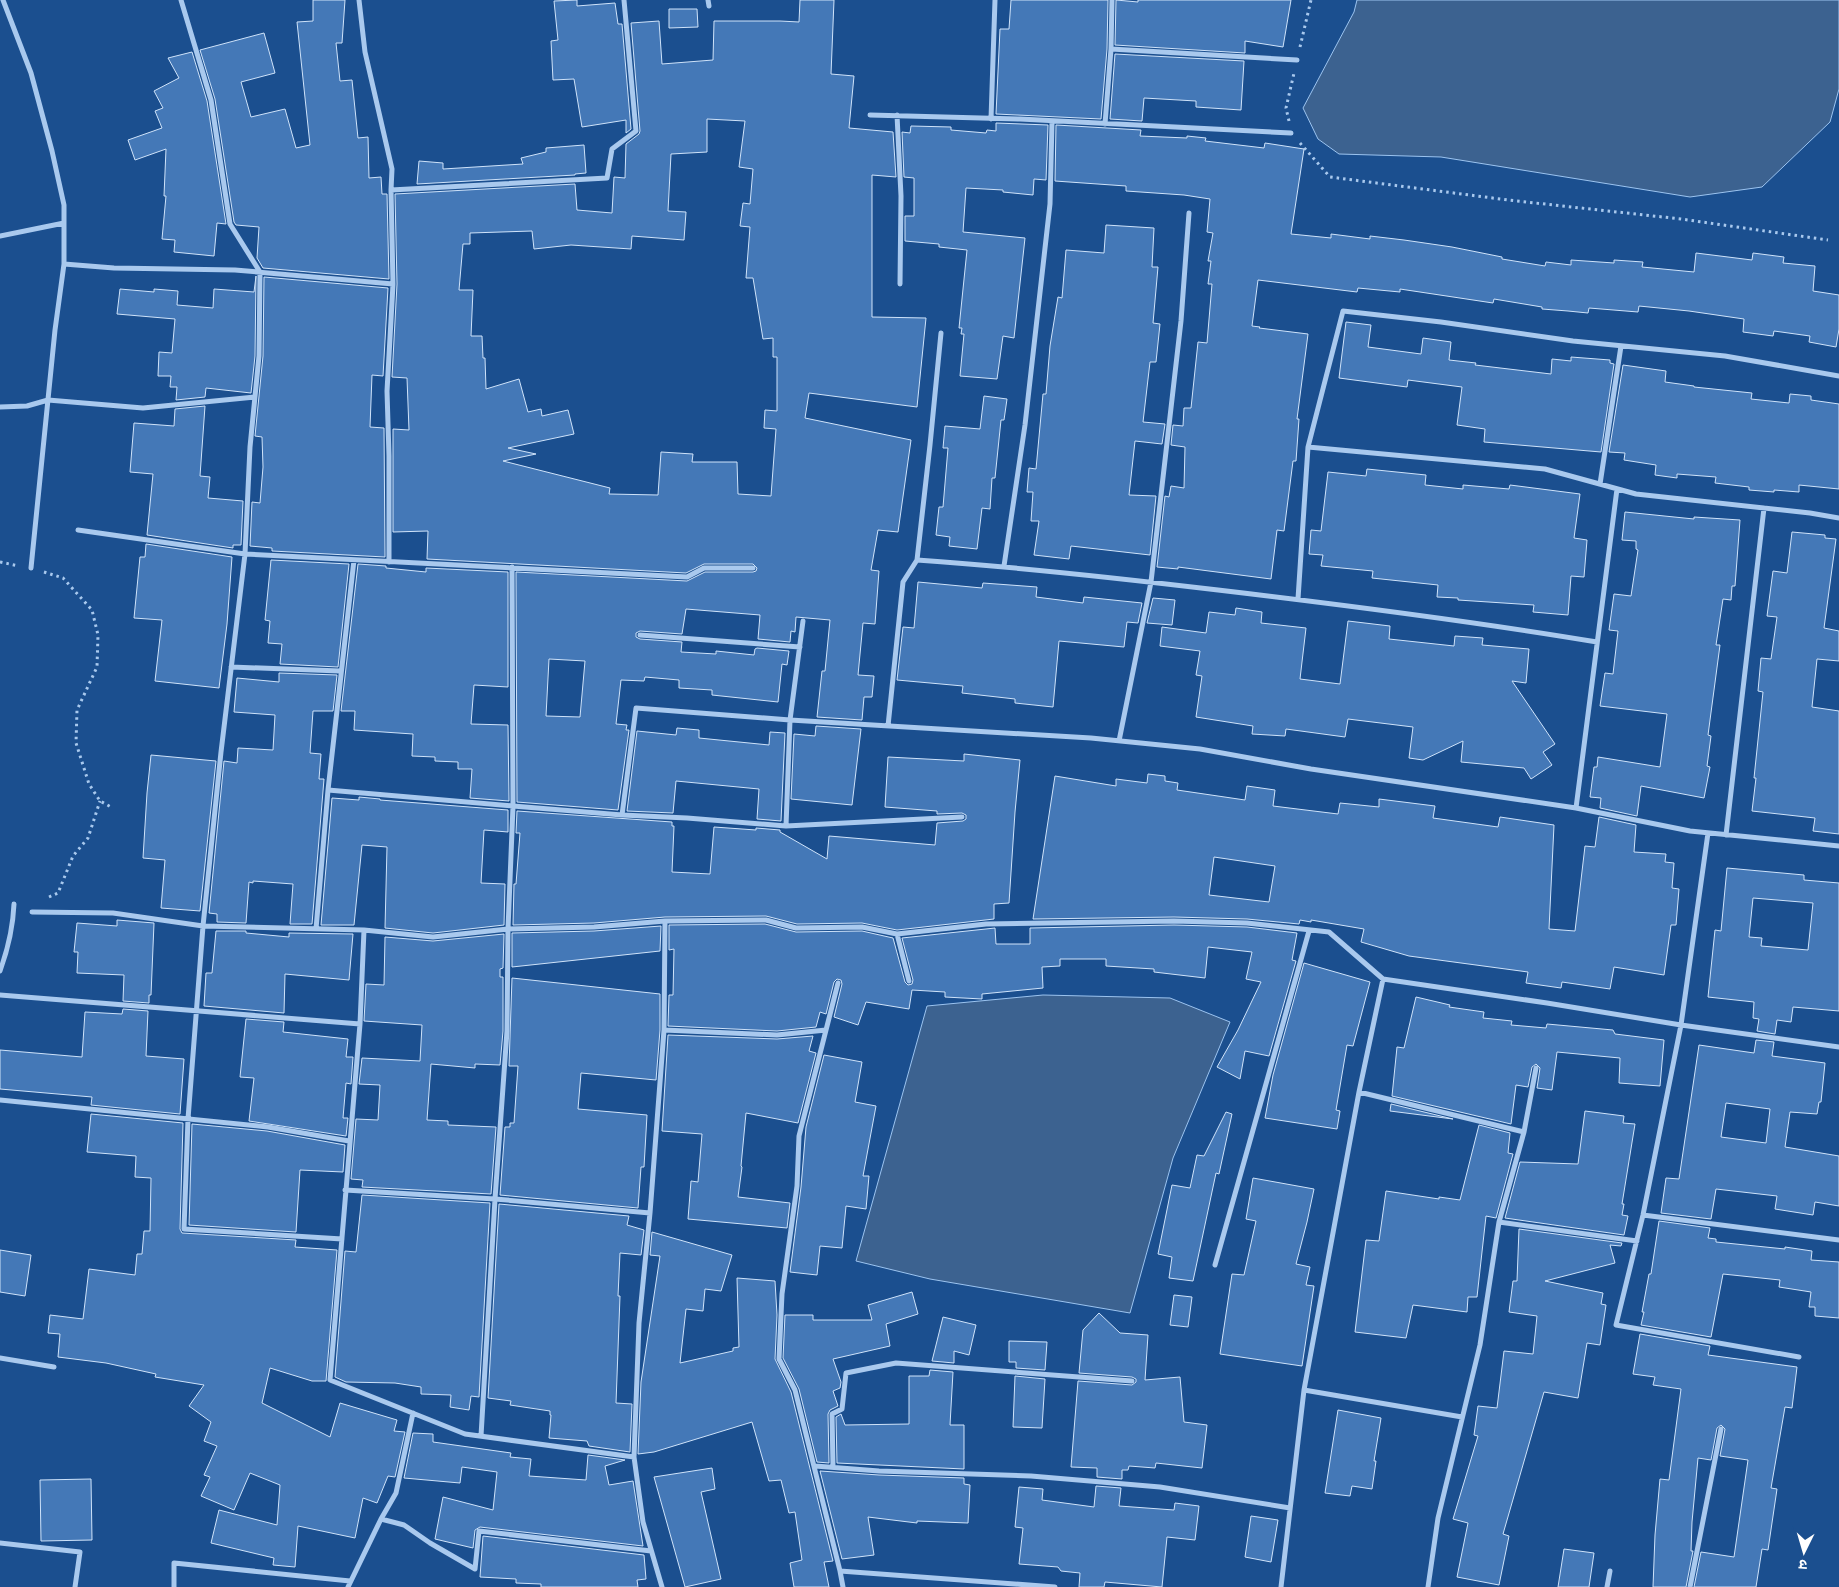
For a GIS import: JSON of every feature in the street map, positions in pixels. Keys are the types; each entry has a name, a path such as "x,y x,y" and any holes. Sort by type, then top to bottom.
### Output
{"street":[{"path":"3,0 31,72 50,142 64,205 64,264 55,330 31,568"},
{"path":"181,0 211,100 230,224 260,272 259,356 250,447 245,554 203,926 188,1119 184,1229 342,1239"},
{"path":"359,0 364,52 392,169 393,284 386,391 389,456 388,562"},
{"path":"391,190 607,178 612,149 636,131 624,0"},
{"path":"991,119 995,0"},
{"path":"1105,124 1111,49 1112,0"},
{"path":"1111,49 1297,60"},
{"path":"870,115 1291,133"},
{"path":"897,116 901,196 900,284"},
{"path":"1004,566 1025,426 1047,233 1052,174 1052,122"},
{"path":"1119,741 1150,582 1180,331 1189,213"},
{"path":"0,236 64,222"},
{"path":"64,264 114,268 260,272 393,284"},
{"path":"1298,599 1308,447 1343,311 1441,322 1573,341 1725,356 1839,376"},
{"path":"888,726 903,582 916,560 941,333"},
{"path":"1600,484 1621,346"},
{"path":"0,407 26,406 48,400 143,408 255,397"},
{"path":"1308,447 1545,469 1636,494 1839,518"},
{"path":"1576,808 1617,489"},
{"path":"1726,835 1764,508"},
{"path":"78,530 245,554 686,577 704,568 753,568"},
{"path":"316,929 340,671 354,560"},
{"path":"916,560 1004,566 1298,599 1488,624 1597,642"},
{"path":"481,1436 507,1031 508,929 513,806 512,567"},
{"path":"786,826 790,720 803,621"},
{"path":"640,636 800,647"},
{"path":"231,667 340,671"},
{"path":"622,815 636,708 790,720 1063,736 1200,749 1311,769 1576,808 1690,832 1839,846"},
{"path":"328,790 622,815 786,826 962,817"},
{"path":"1708,833 1681,1025 1643,1215 1616,1325 1799,1357"},
{"path":"0,971 13,927 14,904"},
{"path":"32,912 113,913 203,926 364,930 432,937 508,929 594,927 665,922 766,920 796,928 862,927 896,934 986,924 1247,923 1329,932 1383,979 1681,1025 1839,1047"},
{"path":"662,1587 643,1522 634,1457 639,1323 650,1213 664,1030 665,922"},
{"path":"364,930 360,1024 330,1380 465,1434 634,1457"},
{"path":"1215,1265 1309,931"},
{"path":"896,934 909,980"},
{"path":"1281,1587 1304,1390 1358,1092 1383,979"},
{"path":"838,983 798,1136 797,1186 782,1294 779,1358 795,1390 843,1587"},
{"path":"0,995 360,1024"},
{"path":"664,1030 777,1035 826,1030"},
{"path":"1428,1587 1438,1518 1480,1345 1499,1222 1524,1132 1536,1068"},
{"path":"1358,1092 1524,1132"},
{"path":"0,1100 268,1127 349,1141"},
{"path":"345,1190 495,1199 650,1213"},
{"path":"1643,1215 1839,1240"},
{"path":"1499,1222 1636,1242"},
{"path":"0,1358 54,1367"},
{"path":"833,1467 832,1414 842,1409 846,1374 896,1363 1132,1382"},
{"path":"1304,1390 1462,1418"},
{"path":"348,1587 380,1519 396,1493 413,1413"},
{"path":"1690,1587 1721,1429"},
{"path":"815,1466 878,1471 1031,1476 1160,1487 1290,1508"},
{"path":"380,1519 404,1525 430,1543 475,1569 479,1532 651,1551"},
{"path":"0,1543 80,1552 75,1587"},
{"path":"174,1587 176,1566 174,1563 350,1580"},
{"path":"840,1571 1055,1587"},
{"path":"1607,1587 1610,1571"}],"path":[{"path":"1291,133 1330,177 1508,200 1681,219 1828,240"},
{"path":"0,562 31,568 64,578 92,610 98,635 97,667 77,710 76,744 89,784 100,801 111,807"},
{"path":"41,901 58,893 73,856 88,838 100,801"}],"water":[{"path":"1357,0 1839,0 1839,89 1830,122 1762,187 1690,197 1441,157 1339,154 1318,139 1303,108 1354,12"},
{"path":"1043,995 1170,998 1230,1022 1173,1158 1130,1313 930,1279 856,1261 927,1006"}],"building":[{"path":"313,0 345,0 342,43 336,43 340,81 352,80 358,138 368,137 369,178 381,177 382,194 387,194 389,279 263,268 257,258 259,227 236,225 234,222 215,99 200,50 264,33 275,73 241,82 251,117 285,109 296,148 310,145 297,22 313,21"},
{"path":"577,0 577,6 615,3 618,24 622,24 631,129 626,133 626,120 582,127 574,79 553,80 551,41 558,40 554,1"},
{"path":"800,0 834,0 831,74 854,76 849,128 893,132 896,177 872,175 872,317 926,318 917,407 809,393 805,418 911,440 898,532 878,530 871,570 879,571 875,624 863,623 858,675 874,676 872,697 864,697 862,720 817,717 822,671 825,671 830,620 796,617 795,632 791,631 790,642 758,639 760,615 686,609 682,634 640,631 636,633 636,637 640,639 682,642 681,652 716,654 716,651 754,655 757,648 789,651 787,665 782,664 778,702 712,695 712,690 679,688 679,680 645,677 644,681 621,680 616,724 627,725 626,730 629,730 618,810 517,802 516,572 687,581 705,572 753,572 757,568 753,564 704,564 686,573 427,559 428,531 393,532 393,429 409,430 407,378 392,377 397,284 395,194 575,184 577,210 612,213 614,177 625,178 626,144 639,134 640,131 631,23 659,21 662,64 713,60 714,21 799,22","holes":["707,119 745,121 739,167 753,169 750,204 743,203 740,226 750,227 746,278 753,278 763,339 773,338 773,357 777,357 777,411 765,410 764,428 776,429 771,496 738,494 737,462 692,462 693,454 661,452 658,495 609,494 610,488 503,461 536,454 508,448 574,434 568,410 542,416 541,409 528,412 519,379 486,389 482,336 471,336 473,290 459,290 463,244 470,244 470,233 532,231 534,249 571,245 631,249 632,236 684,240 686,212 668,211 671,154 707,152","549,659 585,661 580,717 546,716"]},
{"path":"1011,0 1108,0 1107,49 1101,119 996,114 1000,29 1009,29"},
{"path":"1116,0 1138,2 1138,0 1291,0 1283,47 1245,41 1245,53 1115,45"},
{"path":"669,9 697,9 698,27 669,28"},
{"path":"192,52 207,101 226,224 217,223 214,256 174,252 175,240 162,239 166,196 164,196 166,149 135,160 128,140 162,128 155,111 163,108 154,91 179,78 168,58"},
{"path":"1115,54 1244,61 1241,110 1196,107 1196,101 1144,98 1142,121 1110,119"},
{"path":"996,123 1048,125 1046,180 1034,179 1033,195 1003,192 1003,190 966,188 963,232 1025,238 1014,338 1003,336 997,379 960,376 964,334 961,334 962,328 959,328 967,250 939,247 939,244 905,241 905,216 914,216 914,178 904,177 902,132 910,133 911,126 951,127 951,130 986,133 987,130 996,131"},
{"path":"1056,125 1141,130 1140,136 1187,138 1187,136 1206,138 1205,141 1264,148 1265,143 1304,149 1291,234 1331,238 1331,234 1370,239 1370,236 1404,240 1452,247 1502,257 1502,259 1545,266 1546,262 1571,265 1571,260 1614,263 1614,260 1643,262 1642,267 1694,272 1696,253 1752,260 1753,253 1784,257 1783,263 1815,266 1813,291 1839,295 1839,329 1836,347 1809,342 1810,336 1774,331 1773,336 1743,332 1744,319 1689,311 1639,306 1638,312 1589,308 1588,313 1542,309 1542,307 1494,299 1493,303 1400,289 1400,292 1358,288 1357,292 1258,280 1252,326 1308,334 1297,419 1299,419 1296,461 1293,461 1284,531 1277,530 1271,579 1178,567 1178,569 1157,567 1165,496 1169,497 1171,486 1184,488 1185,447 1171,445 1173,425 1183,426 1184,408 1191,408 1198,342 1207,343 1212,284 1208,284 1211,261 1208,261 1213,233 1207,232 1210,199 1184,195 1126,191 1126,186 1055,181"},
{"path":"584,145 586,173 417,184 419,161 443,163 443,169 523,164 521,158 546,152 546,148"},
{"path":"1106,225 1154,228 1152,267 1158,267 1153,323 1160,324 1156,362 1150,362 1143,422 1165,424 1162,444 1135,441 1129,495 1156,496 1150,555 1071,546 1069,559 1034,555 1039,521 1031,521 1033,492 1027,492 1029,468 1036,469 1043,394 1046,394 1050,346 1058,297 1062,298 1066,250 1104,253"},
{"path":"256,276 255,356 251,393 206,388 205,397 176,400 177,387 170,387 171,376 158,376 159,352 172,353 175,319 117,314 120,289 154,292 154,289 178,291 177,305 213,308 214,289 254,292"},
{"path":"264,277 388,288 383,376 372,375 370,427 384,428 385,557 272,551 272,548 250,546 252,502 260,503 263,467 262,437 255,436 263,356"},
{"path":"1346,322 1371,325 1368,347 1421,354 1423,338 1451,342 1449,360 1476,363 1475,365 1551,374 1552,359 1571,361 1571,357 1610,360 1610,363 1614,364 1601,452 1484,442 1485,429 1457,425 1462,387 1408,380 1407,387 1339,378"},
{"path":"1623,365 1666,371 1665,382 1752,393 1751,399 1789,403 1790,394 1811,396 1811,400 1839,404 1839,489 1799,485 1799,492 1774,490 1774,492 1749,490 1749,487 1715,483 1716,477 1677,474 1677,478 1655,475 1656,465 1624,460 1625,453 1609,452"},
{"path":"984,396 1007,399 1004,420 1001,420 995,478 992,478 990,509 982,508 977,549 949,546 950,537 936,535 939,507 943,507 948,448 943,448 945,426 980,429"},
{"path":"205,406 200,476 210,477 208,498 243,501 241,545 233,545 233,548 147,535 153,474 130,472 134,423 174,426 175,409"},
{"path":"1367,469 1426,475 1425,485 1463,489 1463,485 1509,489 1510,485 1580,494 1574,538 1587,540 1584,577 1571,576 1568,615 1533,612 1534,605 1437,597 1438,585 1372,578 1373,571 1321,566 1323,555 1309,554 1311,530 1321,531 1328,472 1366,476"},
{"path":"1625,512 1694,519 1694,517 1740,520 1735,586 1732,586 1731,600 1723,599 1716,645 1720,645 1708,735 1711,736 1707,766 1710,767 1704,798 1641,786 1637,816 1600,808 1601,798 1590,797 1594,767 1597,767 1598,757 1660,767 1667,714 1600,706 1605,673 1613,674 1618,631 1609,630 1614,594 1631,596 1638,550 1636,549 1636,541 1622,540"},
{"path":"1792,532 1825,535 1825,538 1836,539 1824,628 1839,631 1839,661 1817,659 1812,707 1839,711 1839,834 1813,831 1815,818 1752,811 1763,692 1758,691 1761,658 1771,659 1777,617 1767,616 1773,571 1787,573"},
{"path":"146,544 232,557 227,624 219,688 155,681 162,620 134,618 140,557 145,557"},
{"path":"271,560 349,564 338,667 280,664 282,644 268,643 270,621 265,620"},
{"path":"358,564 426,572 426,568 508,572 508,687 474,685 471,724 508,725 509,801 470,798 472,769 458,769 458,762 435,761 435,757 412,756 413,734 354,730 355,711 341,711"},
{"path":"918,582 982,588 983,583 1037,587 1036,597 1083,603 1084,597 1142,603 1138,623 1127,622 1124,647 1059,641 1053,707 1015,703 1015,699 962,693 963,686 897,680 903,627 914,628"},
{"path":"1153,598 1175,600 1172,625 1147,623"},
{"path":"1236,608 1262,612 1261,623 1306,628 1300,679 1340,684 1348,621 1390,626 1389,639 1454,646 1455,636 1483,638 1482,645 1529,649 1526,683 1512,681 1555,744 1543,752 1552,765 1531,779 1524,768 1461,762 1463,741 1423,760 1409,758 1413,727 1348,719 1345,737 1286,729 1285,736 1252,734 1253,726 1196,717 1202,676 1196,675 1200,651 1160,646 1162,627 1206,633 1209,612 1235,615"},
{"path":"279,673 337,675 333,711 313,711 310,753 321,754 319,779 324,779 312,924 290,924 293,884 253,881 253,883 249,882 246,923 217,922 217,914 209,913 224,761 237,763 238,748 273,750 275,715 234,712 237,678 279,682"},
{"path":"816,726 861,729 852,805 791,799 794,734 815,736"},
{"path":"677,728 699,730 699,738 769,745 770,732 785,733 781,821 757,819 759,789 676,781 673,813 627,811 637,731 676,735"},
{"path":"964,754 1020,760 1009,903 994,904 994,919 897,930 862,923 797,924 766,916 665,917 594,923 513,925 514,884 516,884 520,833 516,833 517,811 672,822 672,826 674,826 672,872 710,874 714,827 780,830 780,832 827,859 829,836 935,845 937,823 963,821 966,819 966,815 962,813 937,814 937,811 885,807 888,757 964,761"},
{"path":"151,755 216,761 200,911 161,908 165,860 143,858"},
{"path":"1148,774 1165,776 1165,781 1178,783 1177,790 1245,800 1247,786 1275,790 1273,806 1338,814 1340,803 1379,807 1379,799 1435,806 1433,818 1498,827 1500,817 1554,825 1549,929 1575,931 1585,846 1595,847 1599,817 1636,825 1634,852 1666,854 1665,862 1674,863 1672,888 1679,889 1676,925 1671,925 1664,975 1614,967 1610,989 1562,982 1561,988 1526,983 1528,972 1409,956 1361,942 1364,929 1311,920 1311,922 1300,920 1299,924 1247,919 1174,917 1033,919 1055,776 1116,786 1116,779 1147,783","holes":["1214,857 1275,866 1269,902 1209,895"]},
{"path":"359,797 508,810 508,832 484,830 481,883 505,884 504,925 433,933 385,928 387,847 362,845 354,925 321,925 332,798 359,800"},
{"path":"1727,868 1804,875 1804,880 1839,883 1839,1011 1793,1007 1791,1022 1777,1020 1775,1034 1757,1031 1759,1019 1753,1018 1754,1002 1708,997 1715,930 1721,931","holes":["1753,898 1813,903 1808,950 1761,946 1762,938 1749,937"]},
{"path":"117,920 154,923 149,1003 123,1001 124,975 77,973 78,952 74,952 77,923 117,926"},
{"path":"765,924 796,932 862,931 893,938 905,982 908,985 912,984 913,980 902,938 995,928 996,944 1030,944 1030,928 1174,925 1247,927 1297,933 1292,960 1296,961 1269,1056 1245,1051 1240,1079 1217,1067 1238,1030 1261,982 1246,979 1252,952 1208,947 1205,978 1154,972 1154,969 1106,966 1106,959 1060,959 1060,966 1042,967 1043,988 982,994 982,999 945,997 945,992 912,990 909,1009 866,1002 858,1025 834,1017 842,984 841,980 837,979 834,982 826,1014 820,1012 816,1027 777,1031 668,1026 669,995 673,995 674,949 669,950 669,925"},
{"path":"661,926 660,951 512,967 512,933 594,931"},
{"path":"216,931 246,931 246,933 289,937 289,933 353,934 349,980 285,974 284,1013 204,1006 206,973 212,973"},
{"path":"504,934 503,968 500,969 500,977 503,977 503,1031 500,1065 475,1064 475,1068 431,1064 427,1120 448,1121 448,1125 496,1127 491,1194 362,1187 363,1180 351,1179 356,1119 378,1120 380,1085 359,1084 362,1058 420,1061 422,1025 364,1021 366,984 384,985 385,937 433,941"},
{"path":"1304,963 1370,982 1353,1046 1347,1045 1336,1110 1340,1111 1337,1129 1265,1118 1273,1075"},
{"path":"512,978 660,994 660,1030 656,1080 581,1073 578,1109 647,1115 644,1167 641,1167 638,1208 500,1195 505,1127 510,1127 510,1123 514,1123 518,1066 509,1066"},
{"path":"1416,997 1450,1005 1449,1007 1484,1012 1483,1018 1512,1021 1511,1025 1546,1028 1547,1024 1613,1030 1615,1034 1664,1040 1660,1086 1619,1083 1620,1058 1557,1052 1552,1090 1537,1088 1540,1068 1536,1064 1532,1067 1528,1087 1516,1085 1511,1124 1392,1096 1397,1047 1404,1048"},
{"path":"123,1009 148,1011 146,1056 184,1059 180,1114 91,1105 92,1097 0,1089 0,1050 82,1057 85,1012 122,1014"},
{"path":"246,1019 284,1022 283,1032 348,1039 346,1057 353,1057 351,1084 346,1083 343,1118 348,1118 346,1136 249,1121 254,1078 240,1077"},
{"path":"668,1035 777,1039 813,1036 809,1051 816,1053 798,1123 746,1113 738,1197 790,1203 787,1228 688,1219 691,1181 698,1182 702,1134 662,1131"},
{"path":"1756,1040 1774,1042 1772,1056 1825,1063 1821,1102 1819,1102 1817,1114 1790,1112 1785,1147 1839,1156 1839,1206 1815,1202 1813,1215 1775,1209 1777,1196 1716,1189 1711,1219 1661,1213 1666,1178 1679,1179 1699,1045 1754,1053","holes":["1726,1103 1770,1109 1766,1143 1721,1137"]},
{"path":"824,1055 862,1062 855,1102 876,1106 863,1176 869,1176 866,1209 846,1206 842,1248 820,1246 817,1275 790,1272 801,1187 806,1127"},
{"path":"1391,1104 1453,1119 1390,1111"},
{"path":"1585,1111 1624,1116 1623,1123 1635,1124 1622,1204 1624,1204 1622,1215 1628,1216 1624,1235 1505,1218 1520,1162 1578,1164"},
{"path":"1226,1112 1232,1114 1219,1174 1216,1173 1193,1281 1169,1278 1172,1257 1158,1254 1172,1185 1190,1188 1197,1155 1204,1156"},
{"path":"91,1114 183,1123 180,1229 182,1233 296,1240 295,1247 337,1250 326,1381 312,1381 270,1368 262,1403 330,1437 340,1403 397,1420 394,1431 405,1432 395,1477 388,1476 377,1503 363,1498 355,1538 298,1526 295,1567 273,1565 274,1558 211,1543 219,1510 277,1525 280,1485 250,1473 234,1510 201,1496 210,1477 204,1475 217,1446 204,1441 211,1422 189,1406 204,1385 155,1377 156,1374 106,1363 58,1357 60,1334 48,1333 50,1315 83,1319 89,1269 135,1275 137,1254 142,1254 144,1231 150,1231 151,1178 135,1177 136,1156 87,1152"},
{"path":"192,1124 267,1131 345,1145 343,1172 300,1170 296,1232 189,1225"},
{"path":"1479,1125 1510,1133 1508,1153 1513,1154 1496,1218 1486,1216 1477,1297 1468,1297 1467,1312 1413,1305 1406,1338 1355,1332 1366,1240 1379,1241 1386,1191 1439,1199 1439,1197 1460,1200"},
{"path":"1253,1178 1314,1189 1296,1264 1310,1267 1306,1285 1314,1286 1302,1366 1220,1354 1232,1274 1244,1275 1256,1221 1246,1219"},
{"path":"362,1195 490,1203 479,1397 471,1396 469,1410 450,1407 451,1395 421,1394 421,1387 395,1383 346,1382 335,1377 345,1251 356,1252"},
{"path":"499,1204 629,1216 627,1225 644,1230 641,1255 620,1253 616,1403 632,1404 630,1452 589,1446 587,1441 549,1438 550,1411 510,1405 511,1401 488,1398"},
{"path":"1659,1221 1710,1228 1708,1238 1716,1239 1716,1242 1812,1251 1811,1260 1839,1262 1839,1318 1815,1316 1815,1307 1809,1307 1811,1292 1779,1287 1780,1280 1723,1274 1711,1337 1641,1325"},
{"path":"1519,1229 1622,1243 1621,1246 1610,1245 1615,1263 1545,1281 1603,1293 1601,1304 1606,1305 1600,1345 1587,1343 1578,1398 1544,1392 1503,1534 1509,1536 1499,1585 1457,1577 1468,1523 1453,1519 1478,1436 1474,1435 1478,1406 1497,1408 1504,1351 1533,1354 1537,1316 1509,1312 1513,1281 1517,1281"},
{"path":"652,1232 732,1255 721,1291 705,1289 703,1311 686,1309 680,1363 733,1351 733,1348 739,1347 737,1278 775,1281 777,1315 775,1359 791,1392 833,1561 824,1562 829,1587 794,1587 790,1563 802,1560 795,1512 789,1513 781,1480 769,1481 752,1422 654,1452 638,1454 641,1382 660,1256 650,1255"},
{"path":"0,1250 31,1255 25,1296 0,1292"},
{"path":"912,1292 918,1314 886,1324 890,1346 833,1359 841,1382 840,1388 833,1391 838,1406 830,1410 828,1414 829,1463 817,1462 799,1389 783,1358 785,1315 813,1315 813,1320 872,1320 868,1305"},
{"path":"1174,1295 1192,1297 1188,1327 1170,1325"},
{"path":"1099,1313 1120,1333 1148,1335 1145,1380 1180,1377 1184,1422 1207,1425 1202,1468 1156,1463 1155,1468 1129,1466 1128,1470 1122,1470 1122,1479 1097,1477 1097,1468 1071,1467 1078,1381 1132,1385 1136,1382 1136,1379 1132,1377 1079,1373 1083,1330"},
{"path":"943,1317 976,1325 969,1355 954,1351 954,1363 932,1361"},
{"path":"1640,1334 1710,1346 1708,1355 1797,1367 1792,1408 1785,1407 1771,1488 1777,1489 1768,1550 1762,1549 1756,1587 1694,1587 1701,1552 1734,1557 1748,1460 1720,1456 1725,1429 1721,1425 1717,1428 1711,1460 1698,1458 1692,1522 1691,1551 1693,1551 1686,1587 1653,1587 1660,1479 1669,1480 1681,1389 1653,1385 1655,1377 1633,1374"},
{"path":"1009,1341 1047,1342 1045,1370 1016,1368 1016,1362 1009,1362"},
{"path":"930,1370 953,1372 950,1425 964,1425 964,1469 837,1463 836,1417 841,1414 845,1425 909,1424 909,1376 929,1376"},
{"path":"1015,1376 1045,1379 1042,1428 1013,1427"},
{"path":"1338,1410 1381,1418 1374,1461 1376,1461 1372,1489 1352,1486 1350,1496 1325,1493"},
{"path":"413,1433 433,1434 433,1442 511,1453 510,1457 531,1459 529,1476 586,1480 588,1455 625,1460 605,1466 609,1485 633,1481 643,1546 480,1527 475,1530 473,1548 435,1539 443,1497 493,1510 497,1472 462,1467 460,1483 404,1478"},
{"path":"712,1468 715,1489 701,1492 721,1579 685,1587 654,1477"},
{"path":"820,1471 964,1478 964,1484 970,1485 968,1523 917,1521 917,1523 868,1517 874,1555 842,1559"},
{"path":"91,1479 92,1540 41,1541 40,1480"},
{"path":"1096,1486 1121,1488 1119,1506 1174,1510 1175,1503 1199,1506 1195,1540 1167,1537 1162,1587 1105,1582 1104,1587 1079,1587 1080,1573 1061,1571 1058,1567 1019,1564 1023,1528 1015,1527 1019,1487 1043,1489 1042,1500 1094,1507"},
{"path":"1251,1516 1278,1520 1271,1562 1245,1557"},
{"path":"483,1536 644,1555 646,1579 637,1580 638,1587 541,1587 541,1584 516,1583 516,1579 480,1577"},
{"path":"1564,1549 1594,1553 1589,1587 1558,1587"}]}
